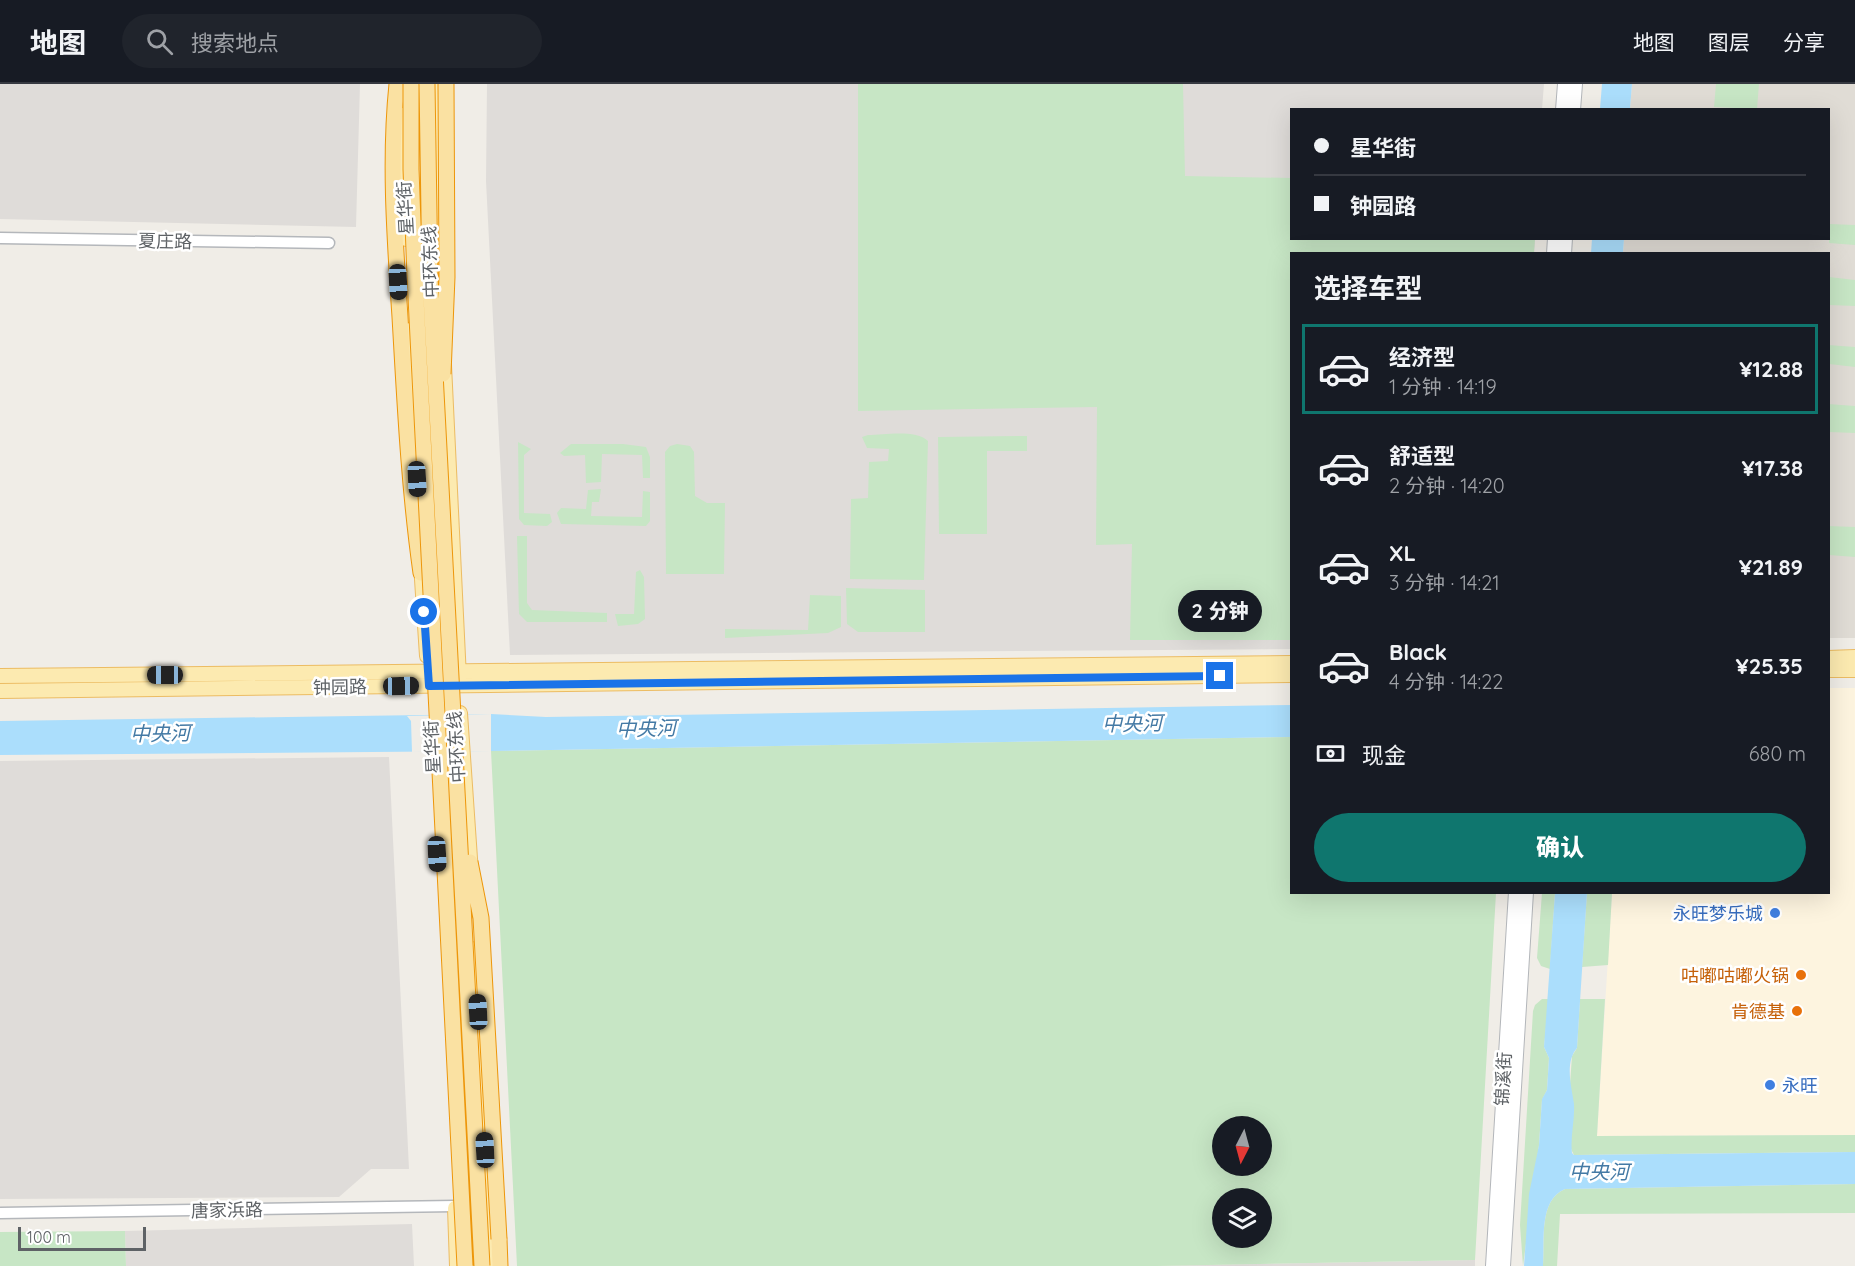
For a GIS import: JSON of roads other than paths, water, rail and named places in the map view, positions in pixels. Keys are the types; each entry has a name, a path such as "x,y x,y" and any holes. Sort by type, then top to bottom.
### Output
{"highway":[{"path":"397,84 394,190 400,323 410,493 421,573"},
{"name":"中环东线","path":"411,84 415,278 465,1266"},
{"name":"中环东线","path":"427,84 430,267 482,1266"},
{"path":"439,425 446,340 446,84"},
{"path":"460,818 481,918 500,1266"}],"main road":[{"name":"星华街","path":"404,84 401,127 421,573 433,752 457,1266"},
{"name":"星华街","path":"438,84 441,278 460,715 474,919 490,1266"},
{"path":"1562,108 1564,84"},
{"path":"1574,108 1575,84"},
{"path":"1830,658 1855,657"},
{"name":"钟园路","path":"0,691 459,677 1290,663"},
{"path":"1830,670 1855,670"},
{"name":"钟园路","path":"459,677 1290,675"},
{"name":"钟园路","path":"0,676 428,679"},
{"name":"锦溪街","path":"1492,1266 1515,894"},
{"name":"锦溪街","path":"1504,1266 1527,894"}],"street":[{"name":"夏庄路","path":"0,238 329,243"},
{"name":"唐家浜路","path":"0,1213 454,1206"}],"water":[{"path":"1602,84 1632,84 1630,108 1600,108"},
{"path":"1592,240 1624,240 1623,252 1591,252"},
{"name":"中央河","path":"1290,705 1290,737 491,751 0,755 0,721 491,714 546,717"},
{"name":"中央河","path":"1555,894 1587,894 1577,1048 1570,1068 1574,1104 1572,1153 1574,1155 1855,1152 1855,1184 1565,1189 1556,1194 1547,1212 1543,1266 1524,1266 1529,1194 1539,1145 1542,1099 1547,1090 1549,1058 1544,1047"}],"place":[{"name":"永旺梦乐城","path":"1775,913"},
{"name":"咕嘟咕嘟火锅","path":"1801,975"},
{"name":"肯德基","path":"1797,1011"},
{"name":"永旺","path":"1770,1085"}]}
